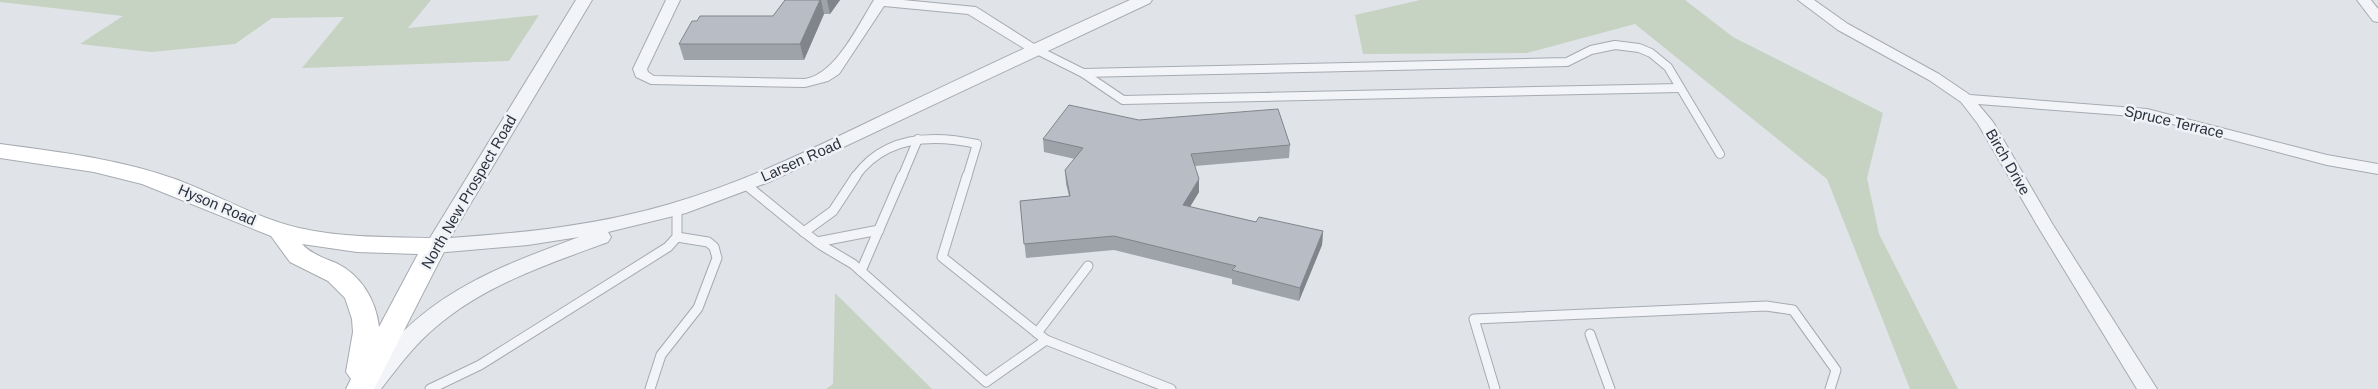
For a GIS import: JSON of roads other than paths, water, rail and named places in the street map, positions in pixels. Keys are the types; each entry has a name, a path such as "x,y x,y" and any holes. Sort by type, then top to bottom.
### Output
{"main road":[{"name":"Hyson Road","path":"0,151 81,163 150,179 280,231 306,238 358,245 435,246"},
{"path":"280,231 298,255 335,273 348,283 362,301 367,349 355,389"},
{"name":"North New Prospect Road","path":"360,389 435,246"}],"street":[{"name":"North New Prospect Road","path":"435,246 584,0"},
{"path":"673,0 640,69 641,74 651,80 805,83 820,80 832,73 837,67 881,1 971,10 1035,49"},
{"name":"Larsen Road","path":"435,246 558,235 613,226 677,208 745,184 840,143 1035,49 1144,0"},
{"name":"Birch Drive","path":"1804,0 1843,27 1934,77 1966,99 1985,122 2045,224 2147,389"},
{"path":"2364,0 2378,18"},
{"name":"Spruce Terrace","path":"1966,99 2147,113 2326,160 2378,169"},
{"path":"368,389 416,331 447,305 474,289 512,270 677,208"}],"lane":[{"path":"1083,73 1567,62 1585,51 1613,44 1641,50 1664,63 1720,154"},
{"path":"1035,49 1083,73 1123,100 1680,88"},
{"path":"804,232 821,223 836,210 863,166 903,140 952,138 978,144 942,256 1046,340 1171,389"},
{"path":"861,271 918,139"},
{"path":"745,184 817,242 854,264 986,382 1046,340"},
{"path":"430,389 480,365 668,247 676,237 677,208"},
{"path":"817,242 879,230"},
{"path":"650,389 661,355 698,308 717,258 714,247 708,242 676,237"},
{"path":"1038,333 1088,266"},
{"path":"1495,389 1474,319 1766,306 1793,310 1836,370 1830,389"},
{"path":"1590,334 1610,389"}]}
